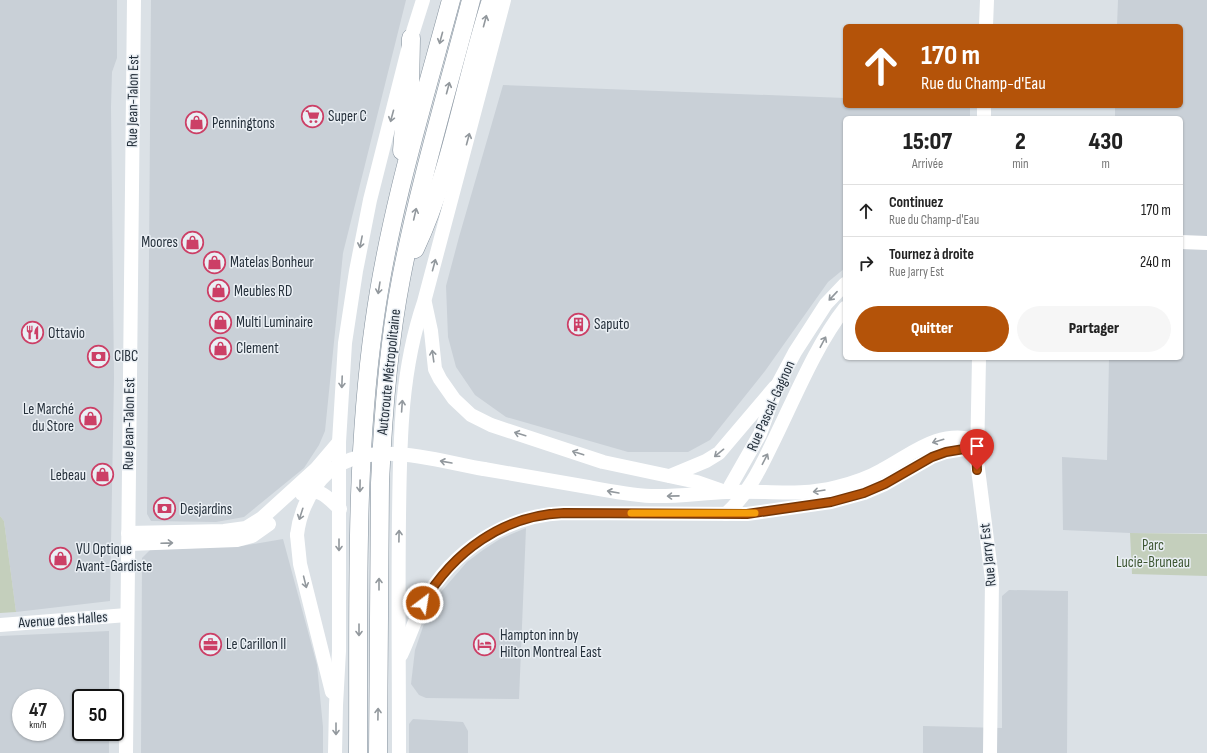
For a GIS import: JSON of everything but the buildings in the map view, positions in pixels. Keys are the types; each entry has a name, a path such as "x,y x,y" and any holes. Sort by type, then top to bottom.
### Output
{"highway":[{"name":"Autoroute Métropolitaine","path":"358,753 362,431 379,292 399,195 451,0"},
{"name":"Autoroute Métropolitaine","path":"378,753 381,439 391,344 401,279 415,214 471,0"},
{"path":"401,279 430,217 450,153 491,0"},
{"path":"399,195 405,112 410,90 411,38"}],"main road":[{"name":"Rue Jean-Talon Est","path":"126,753 134,0"},
{"path":"335,753 339,651 339,442 343,356 354,281 374,183 411,38 423,0"},
{"path":"399,753 400,659 398,586 401,419 410,350 504,0"},
{"path":"986,24 987,0"},
{"path":"1183,242 1207,243"},
{"name":"Rue Pascal-Gagnon","path":"727,492 760,434 778,384 818,315 843,286"},
{"path":"424,302 431,331 435,369 440,380 454,399 471,415 491,425 599,461 670,476 727,492"},
{"name":"Rue Pascal-Gagnon","path":"726,514 746,493 825,337 843,311"},
{"name":"Rue Jarry Est","path":"979,360 976,444 978,480 992,579 990,753"},
{"path":"670,476 706,461 719,453 730,442 750,414 778,384"},
{"path":"336,705 300,564 297,535 304,506 317,484 337,467 359,457 392,453 626,494 681,496 727,492 799,493 836,487 880,472 920,448 936,441 963,436 976,444"},
{"path":"128,539 246,528 262,518 316,469 339,442"},
{"path":"400,659 421,608 435,584 460,556 489,535 519,521 546,514 752,514 844,499 885,484 932,457 976,444"},
{"path":"128,539 219,541 245,538 260,531 298,497 315,490 322,493 340,509"},
{"name":"Avenue des Halles","path":"0,625 127,616"}],"shaded area":[{"path":"0,0 117,0 117,58 112,72 111,107 114,378 110,601 16,612 4,521 0,516"},
{"path":"151,0 406,0 343,253 325,431 319,445 304,468 244,517 216,522 151,521 147,514"},
{"path":"1118,0 1207,0 1207,533 1130,533 1063,530 1062,457 1107,460 1109,360 1183,360 1183,116 1115,116 1115,108 1183,108 1183,24 1117,24"},
{"path":"503,85 843,98 843,108 970,108 970,116 843,116 843,270 828,282 765,371 710,440 688,452 628,452 506,417 475,395 456,367 448,337 446,286"},
{"path":"526,528 519,699 426,698 419,695 411,684 415,650 427,615 440,593 467,562 500,539"},
{"path":"283,539 317,665 323,727 323,753 141,753 142,558 150,550 242,546"},
{"path":"1009,590 1068,591 1067,753 923,753 923,726 1002,728 1002,596"},
{"path":"109,631 109,689 72,689 72,741 109,741 109,753 0,753 0,636"},
{"path":"413,719 463,722 468,731 468,753 409,753 409,724"}],"green space":[{"path":"0,516 4,521 16,612 0,613"},
{"name":"Parc Lucie-Bruneau","path":"1130,533 1207,534 1207,576 1132,574"}],"slow traffic":[{"path":"631,513 755,513"}],"place":[{"name":"Super C","path":"313,116"},
{"name":"Penningtons","path":"197,123"},
{"name":"Moores","path":"193,242"},
{"name":"Matelas Bonheur","path":"215,262"},
{"name":"Meubles RD","path":"219,291"},
{"name":"Multi Luminaire","path":"220,322"},
{"name":"Saputo","path":"579,324"},
{"name":"Ottavio","path":"33,333"},
{"name":"Clement","path":"220,348"},
{"name":"CIBC","path":"98,356"},
{"name":"Le Marché du Store","path":"90,418"},
{"name":"Lebeau","path":"102,475"},
{"name":"Desjardins","path":"164,509"},
{"name":"VU Optique Avant-Gardiste","path":"61,558"},
{"name":"Le Carillon II","path":"211,644"},
{"name":"Hampton inn by Hilton Montreal East","path":"484,644"}],"route":[{"path":"423,603 442,574 460,556 480,540 519,521 535,516 556,513 747,514 831,502 864,493 885,484 932,457 946,452 976,447 977,470"}]}
